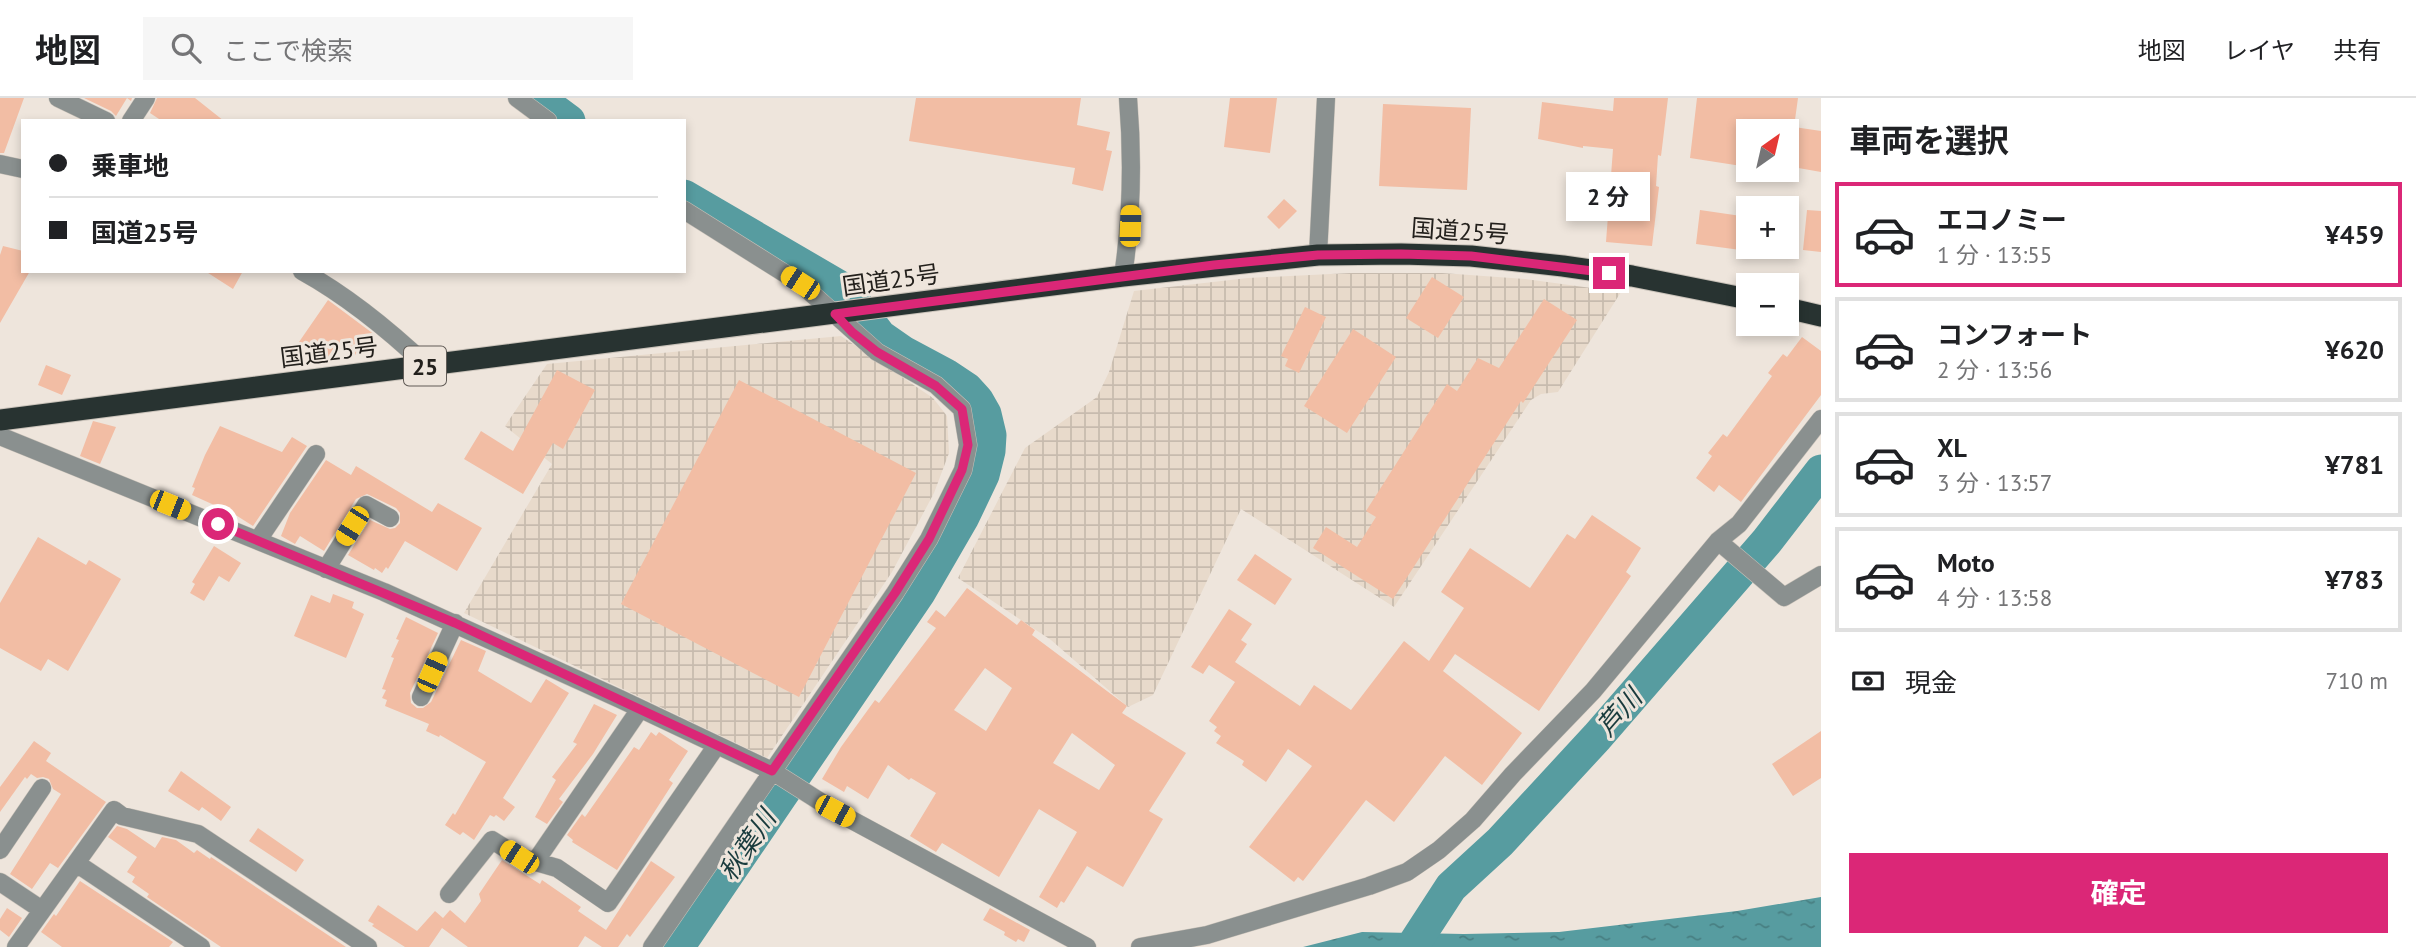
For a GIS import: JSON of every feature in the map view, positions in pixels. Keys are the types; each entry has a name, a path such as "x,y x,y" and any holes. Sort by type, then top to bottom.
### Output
{"highway":[{"name":"国道25号","path":"0,421 1123,276 1318,255 1471,256 1632,276 1736,297"},
{"path":"1799,311 1821,316"}],"street":[{"path":"132,119 146,98"},
{"path":"517,98 545,119"},
{"path":"1123,276 1130,226 1132,183 1128,98"},
{"path":"1318,255 1326,98"},
{"path":"60,119 64,101 102,119"},
{"path":"0,164 21,169"},
{"path":"652,947 895,593 929,539 962,470 968,445 962,409 936,386 877,352 852,332 842,313 800,283 686,211"},
{"path":"306,273 359,307 398,338 427,366"},
{"path":"1140,947 1207,934 1369,886 1407,872 1440,850 1473,820 1593,691 1739,524 1821,419"},
{"path":"0,436 455,623 717,745 772,771 805,793 1087,947"},
{"path":"258,540 316,454"},
{"path":"326,569 366,505 390,518"},
{"path":"1722,544 1784,597 1821,575"},
{"path":"421,697 455,623"},
{"path":"535,862 640,709"},
{"path":"449,894 492,840 519,857 557,868 608,903 717,745"},
{"path":"0,850 42,788"},
{"path":"25,944 42,911 114,810 122,816 198,834 368,947"},
{"path":"76,863 201,947"},
{"path":"0,882 42,911"}],"shaded area":[{"path":"1351,273 1442,273 1525,279 1621,292 1558,392 1541,394 1531,400 1394,607 1241,509 1153,695 1128,707 1051,640 958,578 1025,448 1097,397 1109,372 1134,291 1248,278"},
{"path":"841,336 933,398 947,416 949,453 934,493 892,572 767,758 464,613 552,464 505,426 547,364"}],"water":[{"path":"1821,897 1821,947 1303,947 1362,932 1559,932 1737,911"}],"building":[{"path":"0,98 24,98 4,153 0,153"},
{"path":"84,98 127,98 116,116"},
{"path":"157,98 195,98 221,119 159,119 150,113"},
{"path":"916,98 1081,98 1077,125 1110,132 1106,150 1112,151 1103,191 1072,184 1075,168 909,141"},
{"path":"1230,98 1277,98 1270,153 1224,147"},
{"path":"1614,98 1668,98 1661,156 1658,155 1656,186 1659,187 1652,246 1606,242 1613,149 1583,148 1538,139 1542,102 1613,111"},
{"path":"1697,98 1798,98 1795,119 1736,119 1736,165 1690,158"},
{"path":"1383,104 1471,108 1467,190 1379,186"},
{"path":"1799,128 1821,131 1821,172 1799,168"},
{"path":"1284,199 1297,211 1279,229 1267,217"},
{"path":"1700,210 1736,215 1736,249 1696,244"},
{"path":"1807,210 1821,211 1821,252 1803,250"},
{"path":"3,246 21,250 21,273 29,273 0,323 0,255"},
{"path":"208,273 242,273 233,289"},
{"path":"1432,277 1464,297 1438,338 1406,318"},
{"path":"1544,299 1577,320 1523,403 1521,401 1393,599 1313,548 1326,527 1357,547 1376,517 1366,511 1447,384 1457,391 1478,358 1499,368"},
{"path":"328,300 375,335 365,351 360,348 355,355 337,343 326,360 299,342"},
{"path":"1305,307 1326,317 1299,373 1285,366 1288,359 1281,356"},
{"path":"1353,329 1396,357 1347,433 1304,406"},
{"path":"1802,337 1821,351 1821,395 1741,502 1719,485 1714,492 1696,478 1712,456 1708,453 1723,434 1727,437 1772,376 1768,373 1783,354 1787,357"},
{"path":"46,365 71,375 62,395 38,385"},
{"path":"557,370 595,390 563,449 553,443 523,494 464,459 481,431 513,451"},
{"path":"739,380 916,473 799,697 621,604"},
{"path":"93,421 116,427 100,464 80,456"},
{"path":"220,426 282,452 292,437 307,446 253,526 192,495 195,488 192,487"},
{"path":"326,460 351,475 356,466 432,512 438,503 482,528 457,571 405,541 388,569 386,567 382,573 348,555 370,520 390,529 400,523 400,513 396,508 367,494 356,499 324,551 300,536 295,544 281,536 290,513"},
{"path":"1592,515 1641,548 1626,572 1631,576 1539,711 1455,654 1443,671 1522,733 1482,785 1445,756 1394,822 1366,800 1303,881 1298,877 1294,882 1249,847 1312,766 1288,749 1266,782 1242,765 1244,761 1216,743 1221,736 1214,731 1217,727 1209,721 1235,682 1209,665 1203,674 1191,667 1229,609 1252,624 1241,640 1247,644 1235,662 1300,706 1314,685 1351,710 1404,641 1429,661 1464,608 1441,592 1470,548 1530,588 1567,534 1575,539"},
{"path":"38,537 86,565 89,560 121,579 68,671 48,659 41,671 0,648 0,603"},
{"path":"214,546 241,563 229,582 219,576 204,601 190,593 195,584 192,582"},
{"path":"1255,554 1292,579 1275,605 1237,580"},
{"path":"967,588 1017,625 1021,620 1035,630 1032,635 1127,706 1122,713 1186,753 1149,811 1163,819 1123,887 1087,866 1064,903 1061,901 1057,908 1039,897 1077,832 1039,809 999,877 942,843 936,852 910,836 936,793 911,778 909,780 888,765 868,799 847,786 844,792 822,779 875,700 879,703 936,628 927,622 936,610 945,617","holes":["985,668 1012,688 986,731 954,710","1072,733 1115,765 1099,790 1053,763"]},
{"path":"333,594 354,602 352,608 364,614 346,658 294,636 311,595 330,603"},
{"path":"406,617 438,633 410,693 411,703 417,708 423,708 431,702 461,640 486,651 478,671 531,703 546,679 569,693 503,798 515,807 504,821 496,815 490,815 474,840 445,825 453,813 455,815 486,762 440,735 439,737 426,731 429,724 385,706 387,700 382,698 386,690 382,689 394,658 391,657 399,640 396,639"},
{"path":"594,704 617,715 593,754 559,799 563,802 547,824 535,817 556,780 552,777 577,744 573,742"},
{"path":"1821,731 1821,778 1793,796 1772,764"},
{"path":"651,732 656,736 659,732 688,751 669,780 673,783 617,870 572,842 567,835 582,814 585,817 634,747 639,750"},
{"path":"34,741 51,753 46,761 106,802 58,868 50,863 32,889 10,874 61,794 53,789 49,779 37,778 31,774 27,779 25,777 0,812 0,787"},
{"path":"181,771 231,807 221,821 202,807 199,811 168,791"},
{"path":"117,826 127,829 155,848 162,837 176,840 194,853 197,850 210,859 211,857 346,947 221,947 147,897 149,894 132,882 135,877 127,872 137,857 108,837"},
{"path":"258,828 304,860 296,872 249,841"},
{"path":"502,860 540,884 542,880 581,907 578,911 606,930 651,861 675,877 630,937 627,934 618,947 602,947 585,936 578,947 468,947 442,928 429,947 405,947 368,921 378,905 417,931 435,911 443,918 450,910 465,923 481,901 479,894"},
{"path":"80,881 173,942 169,947 62,947 41,932 54,914 56,916"},
{"path":"7,908 22,918 9,937 0,930 0,919"},
{"path":"990,908 1030,930 1024,942 1018,939 1016,942 1004,935 1005,932 983,920"}],"waterway":[{"name":"秋葉川","path":"538,98 566,119"},
{"name":"秋葉川","path":"678,947 919,593 963,517 983,475 990,435 985,414 967,389 880,336 845,290 686,197"},
{"name":"芦川","path":"1412,947 1451,887 1500,842 1597,737 1767,541 1821,471"}],"route":[{"path":"218,524 455,623 772,771 895,593 929,539 962,470 968,445 962,409 936,386 877,352 835,314 1214,265 1318,255 1471,256 1609,273"}]}
